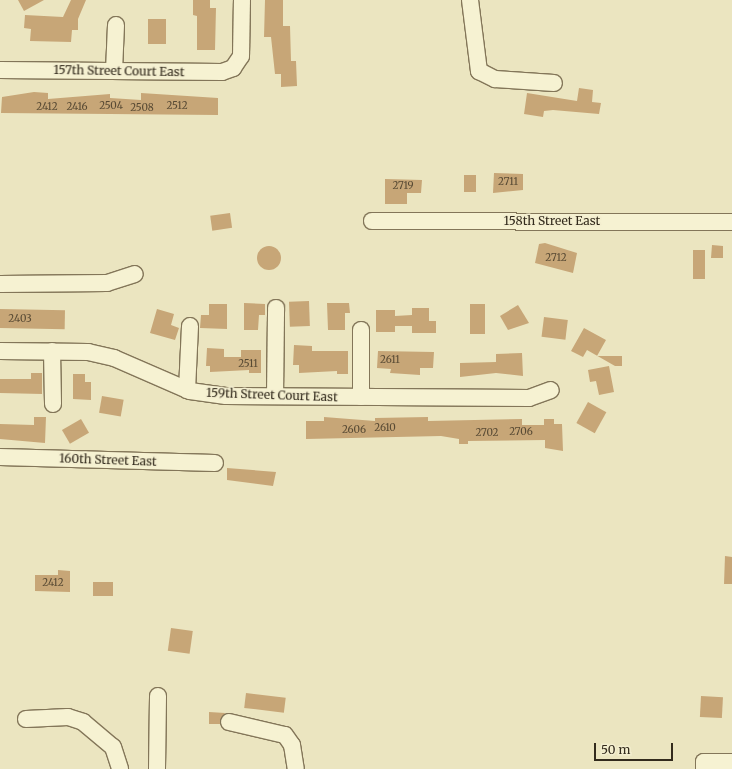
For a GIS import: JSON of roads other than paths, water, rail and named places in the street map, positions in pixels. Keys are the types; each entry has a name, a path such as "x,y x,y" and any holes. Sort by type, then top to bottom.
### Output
{"street":[{"name":"157th Street Court East","path":"0,70 222,72 236,64 242,52 242,0"},
{"path":"470,0 475,59 484,74 554,83"},
{"path":"114,71 116,25"},
{"name":"158th Street East","path":"372,221 732,222"},
{"path":"0,284 107,283 135,274"},
{"path":"275,396 276,308"},
{"path":"187,390 190,326"},
{"path":"361,330 361,397"},
{"name":"159th Street Court East","path":"0,351 52,352 114,358 187,390 218,395 529,398 551,390"},
{"path":"52,352 54,404"},
{"name":"160th Street East","path":"0,457 215,463"},
{"path":"157,769 158,696"},
{"path":"26,719 68,717 83,722 113,747 120,769"},
{"path":"229,722 285,735 292,745 296,769"},
{"path":"704,765 732,762"}]}
